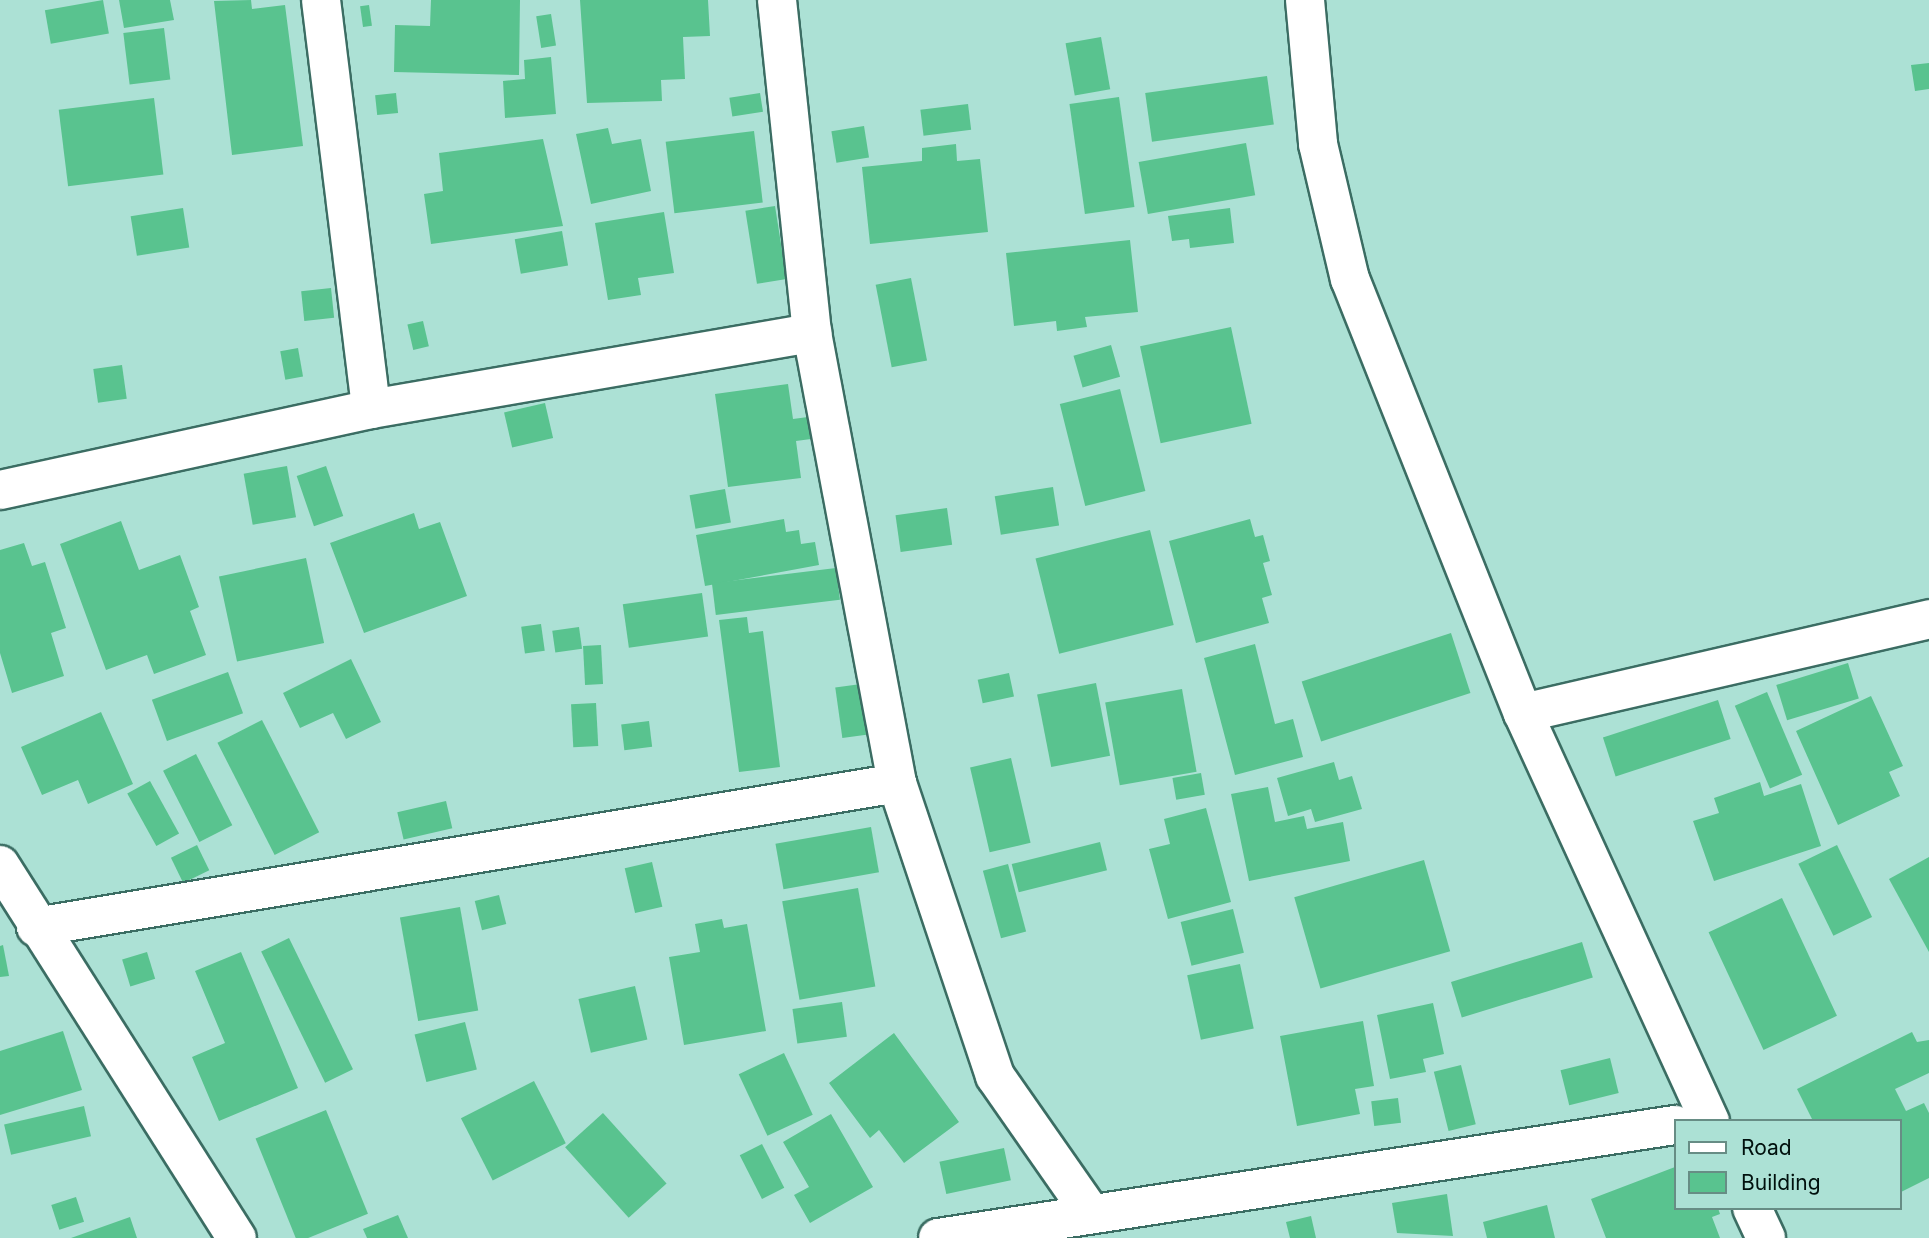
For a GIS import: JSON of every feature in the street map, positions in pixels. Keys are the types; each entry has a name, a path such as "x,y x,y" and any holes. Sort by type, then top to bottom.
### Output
{"street":[{"path":"321,0 371,409"},
{"path":"777,0 812,333 897,783 995,1076 1090,1212"},
{"path":"1305,0 1318,144 1350,279 1523,713 1708,1119"},
{"path":"0,490 371,409 812,333"},
{"path":"1523,713 1929,619"},
{"path":"36,927 897,783"},
{"path":"0,865 36,927 237,1238"},
{"path":"938,1238 1090,1212 1674,1125"},
{"path":"1753,1210 1766,1238"}],"building":[{"path":"103,0 109,33 51,44 45,10"},
{"path":"119,0 170,0 174,20 124,28"},
{"path":"251,0 252,9 285,5 303,146 232,155 214,1"},
{"path":"431,0 520,0 519,75 394,72 395,25 430,26"},
{"path":"580,0 708,0 710,36 683,37 685,79 661,80 662,101 587,103"},
{"path":"369,5 372,26 363,27 360,6"},
{"path":"551,14 556,46 541,48 536,16"},
{"path":"164,28 170,80 130,85 123,33"},
{"path":"1101,37 1110,89 1075,95 1066,43"},
{"path":"551,57 556,114 505,118 503,81 525,79 524,60"},
{"path":"1929,63 1929,89 1915,91 1911,65"},
{"path":"1267,76 1274,125 1152,142 1145,93"},
{"path":"396,93 398,113 377,115 375,95"},
{"path":"760,93 763,112 732,117 729,98"},
{"path":"1119,97 1134,207 1085,214 1069,104"},
{"path":"154,98 163,174 68,186 59,110"},
{"path":"968,104 971,130 924,136 920,110"},
{"path":"864,126 869,158 836,163 831,131"},
{"path":"608,128 612,144 641,139 651,191 591,204 576,134"},
{"path":"754,131 763,202 674,213 666,142"},
{"path":"543,139 563,226 431,244 424,194 443,191 439,153"},
{"path":"1246,143 1255,195 1148,214 1139,162"},
{"path":"956,144 957,161 980,159 988,232 870,244 862,167 922,161 922,148"},
{"path":"775,206 787,279 757,284 745,211"},
{"path":"183,208 189,248 137,256 131,216"},
{"path":"1230,208 1234,243 1190,248 1189,239 1172,241 1168,216"},
{"path":"664,212 674,273 638,278 641,295 608,300 595,223"},
{"path":"562,231 568,265 521,274 515,239"},
{"path":"1130,240 1138,312 1085,317 1087,327 1057,331 1056,321 1014,326 1006,253"},
{"path":"911,278 927,360 892,367 876,285"},
{"path":"331,288 334,318 304,321 301,291"},
{"path":"423,321 429,346 413,350 407,325"},
{"path":"1231,327 1252,424 1161,443 1140,346"},
{"path":"1111,345 1120,377 1083,387 1074,356"},
{"path":"298,348 303,377 285,380 280,351"},
{"path":"122,365 127,399 98,403 93,369"},
{"path":"788,384 793,419 808,417 811,439 796,441 801,478 728,487 715,394"},
{"path":"1120,389 1145,491 1085,506 1060,404"},
{"path":"545,403 553,438 512,448 504,412"},
{"path":"287,466 296,517 253,525 244,474"},
{"path":"326,466 343,516 314,526 297,476"},
{"path":"1053,487 1059,526 1001,535 995,496"},
{"path":"725,489 731,522 695,529 690,495"},
{"path":"947,508 952,545 901,552 896,515"},
{"path":"414,513 419,529 440,522 467,596 364,633 330,543"},
{"path":"784,519 786,532 799,530 801,544 815,542 819,565 705,586 696,535"},
{"path":"1250,519 1255,537 1263,535 1270,561 1263,563 1272,595 1262,598 1269,623 1196,643 1169,541"},
{"path":"121,521 139,570 180,555 199,607 190,611 206,655 154,674 147,655 106,670 60,544"},
{"path":"1150,530 1174,625 1059,654 1036,559"},
{"path":"24,543 32,566 45,562 66,628 51,633 64,676 12,693 0,653 0,550"},
{"path":"306,558 324,643 237,662 219,577"},
{"path":"836,568 840,600 716,615 712,583"},
{"path":"702,593 708,637 629,648 623,604"},
{"path":"747,617 749,633 763,631 780,767 739,772 719,620"},
{"path":"541,624 545,651 525,654 521,627"},
{"path":"579,627 582,649 555,653 552,631"},
{"path":"1451,633 1470,693 1321,741 1302,682"},
{"path":"1255,644 1275,724 1293,719 1303,757 1235,775 1204,658"},
{"path":"601,645 603,684 585,685 583,646"},
{"path":"351,659 381,722 346,739 333,713 300,728 283,693"},
{"path":"1848,663 1859,698 1787,720 1776,685"},
{"path":"228,672 243,713 167,741 152,700"},
{"path":"1009,673 1014,696 983,703 978,680"},
{"path":"1096,683 1110,756 1051,767 1037,694"},
{"path":"861,684 868,735 842,738 835,688"},
{"path":"1182,689 1197,772 1120,785 1105,703"},
{"path":"1767,692 1802,775 1770,789 1735,706"},
{"path":"1871,696 1903,766 1889,772 1900,796 1838,825 1796,731"},
{"path":"1718,700 1731,739 1616,776 1603,737"},
{"path":"596,703 598,746 573,747 571,704"},
{"path":"101,712 133,784 88,804 78,780 42,795 21,747"},
{"path":"262,720 319,832 275,855 217,743"},
{"path":"649,721 652,747 624,750 621,724"},
{"path":"196,754 232,825 199,842 163,771"},
{"path":"1011,758 1031,843 990,852 970,767"},
{"path":"1334,762 1339,780 1352,776 1362,809 1315,822 1311,809 1288,816 1277,778"},
{"path":"1201,773 1205,795 1176,800 1172,778"},
{"path":"150,781 179,833 156,846 127,794"},
{"path":"1760,782 1764,796 1801,784 1821,846 1714,881 1693,821 1719,813 1714,798"},
{"path":"1268,787 1275,822 1304,816 1307,829 1343,822 1350,861 1249,881 1231,794"},
{"path":"446,801 452,828 404,840 397,812"},
{"path":"1206,808 1231,902 1168,919 1149,849 1170,844 1164,819"},
{"path":"871,827 879,872 783,889 775,844"},
{"path":"1100,842 1107,870 1019,892 1012,864"},
{"path":"197,845 209,870 183,883 171,858"},
{"path":"1837,845 1872,917 1833,936 1798,864"},
{"path":"1929,857 1929,952 1889,879"},
{"path":"1424,860 1450,951 1320,989 1294,897"},
{"path":"652,862 662,907 635,913 625,868"},
{"path":"1008,864 1026,932 1001,938 983,871"},
{"path":"858,888 875,986 800,1000 782,901"},
{"path":"499,895 506,924 482,930 475,901"},
{"path":"1782,898 1837,1016 1764,1050 1709,932"},
{"path":"460,907 478,1010 418,1021 400,918"},
{"path":"1233,909 1244,953 1191,966 1181,922"},
{"path":"722,919 724,928 747,924 766,1031 684,1045 669,957 700,952 695,924"},
{"path":"289,938 353,1069 325,1083 261,952"},
{"path":"1582,942 1593,977 1462,1017 1451,982"},
{"path":"3,945 9,976 0,977 0,946"},
{"path":"147,952 155,979 130,986 122,960"},
{"path":"241,952 298,1088 219,1121 192,1057 225,1043 195,971"},
{"path":"1240,964 1254,1029 1201,1040 1187,975"},
{"path":"635,986 647,1040 591,1053 578,999"},
{"path":"842,1002 847,1037 797,1044 792,1009"},
{"path":"1433,1003 1444,1054 1423,1059 1426,1072 1390,1079 1377,1015"},
{"path":"1363,1021 1374,1086 1355,1089 1360,1114 1297,1126 1280,1036"},
{"path":"465,1022 477,1070 426,1082 415,1035"},
{"path":"63,1031 82,1090 0,1115 0,1051"},
{"path":"1912,1032 1917,1042 1929,1040 1929,1073 1895,1089 1906,1111 1924,1103 1929,1113 1929,1178 1901,1192 1901,1119 1812,1119 1797,1089"},
{"path":"894,1033 959,1122 904,1163 879,1130 870,1138 829,1083"},
{"path":"784,1053 813,1115 767,1136 739,1074"},
{"path":"1610,1058 1619,1093 1569,1105 1561,1070"},
{"path":"1461,1065 1476,1124 1449,1131 1434,1072"},
{"path":"534,1081 566,1143 493,1181 461,1118"},
{"path":"1398,1098 1401,1123 1374,1126 1371,1101"},
{"path":"84,1106 91,1136 11,1155 4,1124"},
{"path":"326,1110 368,1214 308,1238 296,1238 256,1138"},
{"path":"603,1113 667,1184 629,1218 565,1147"},
{"path":"831,1114 873,1187 810,1223 794,1195 809,1187 783,1142"},
{"path":"762,1144 784,1188 762,1199 740,1155"},
{"path":"1004,1148 1011,1180 946,1194 939,1162"},
{"path":"1674,1167 1674,1210 1719,1210 1720,1214 1712,1217 1720,1238 1606,1238 1591,1199"},
{"path":"1447,1194 1453,1236 1397,1233 1392,1203"},
{"path":"76,1197 84,1222 59,1230 51,1205"},
{"path":"1547,1205 1555,1238 1487,1238 1483,1222"},
{"path":"398,1215 408,1238 367,1238 363,1229"},
{"path":"1311,1216 1316,1238 1290,1238 1286,1222"},
{"path":"130,1217 137,1238 71,1238"}]}
